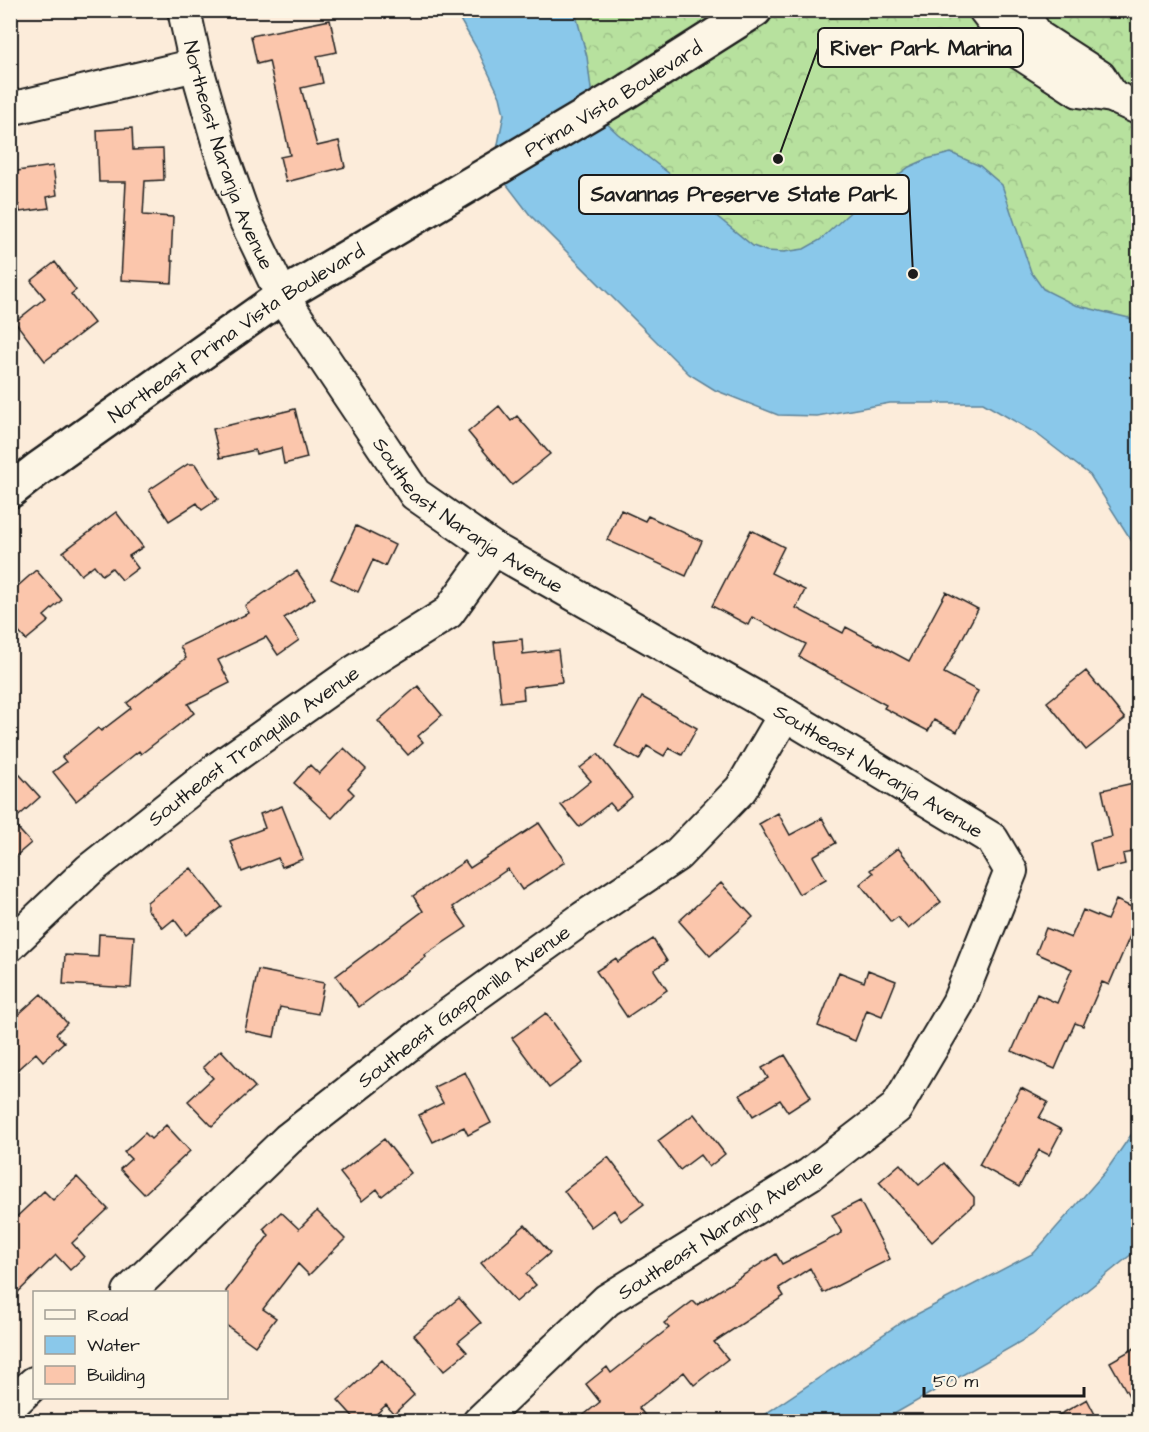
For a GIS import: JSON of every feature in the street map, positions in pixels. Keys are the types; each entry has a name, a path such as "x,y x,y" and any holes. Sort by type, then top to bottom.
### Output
{"main road":[{"name":"Prima Vista Boulevard","path":"468,184 624,93 755,10"},
{"name":"Northeast Prima Vista Boulevard","path":"10,491 282,296 468,184"}],"street":[{"name":"Northeast Naranja Avenue","path":"184,10 196,65 220,149 244,217 282,296"},
{"path":"985,10 1017,51 1079,91 1125,102"},
{"path":"1020,10 1038,37 1100,77 1125,102"},
{"path":"10,109 196,65"},
{"name":"Southeast Naranja Avenue","path":"282,296 415,494 495,549 785,714 992,839 1011,871 958,1003 896,1108 810,1174 607,1300 479,1422"},
{"name":"Southeast Tranquilla Avenue","path":"10,945 89,870 218,768 354,672 448,612 495,549"},
{"name":"Southeast Gasparilla Avenue","path":"131,1291 288,1139 434,1025 583,918 677,855 741,789 785,714"},
{"path":"10,1406 33,1384"}],"green space":[{"path":"506,11 1138,11 1138,411 790,347"}],"water":[{"path":"455,11 575,11 587,57 592,97 598,115 618,134 684,185 697,200 753,246 766,251 784,252 804,249 820,240 859,204 909,167 927,159 951,153 980,166 1002,185 1031,272 1043,289 1075,305 1129,318 1138,323 1138,551 1090,475 1037,434 983,403 890,403 817,416 778,415 715,390 689,374 530,215 504,181 497,149 504,114 500,97 476,47"},
{"path":"1138,1125 1138,1249 1032,1335 882,1421 755,1421 902,1322 1034,1253 1106,1171"}],"building":[{"path":"330,20 337,52 317,56 323,83 301,88 317,146 339,141 345,167 286,182 280,157 290,155 269,61 257,64 251,36"},
{"path":"132,128 133,150 163,149 164,180 145,181 143,215 173,217 172,283 121,280 126,182 99,182 97,130"},
{"path":"53,166 57,195 47,197 49,208 20,212 19,205 10,206 10,172"},
{"path":"55,262 76,290 71,294 94,323 45,361 15,322 45,298 31,281"},
{"path":"499,406 511,421 517,416 550,454 512,485 468,432"},
{"path":"295,409 307,458 284,464 281,448 256,454 255,450 220,458 213,429"},
{"path":"188,464 195,464 218,499 202,510 197,503 169,521 149,490"},
{"path":"621,510 645,521 648,516 702,541 686,576 607,540"},
{"path":"116,512 143,547 129,556 138,568 122,580 112,568 102,575 94,565 81,575 63,552"},
{"path":"356,526 395,545 385,566 373,560 358,592 331,579"},
{"path":"751,530 784,547 771,573 805,590 796,608 843,633 846,627 909,661 946,592 978,609 944,673 978,691 957,732 934,720 928,731 884,708 886,705 799,657 806,644 752,617 748,625 712,606"},
{"path":"36,570 62,600 44,616 49,621 26,640 10,623 10,593"},
{"path":"297,571 315,598 284,618 299,640 278,655 266,637 218,660 230,683 188,704 194,713 141,754 139,751 76,801 53,772 66,762 62,757 98,728 101,731 131,708 127,703 186,658 180,646 249,613 245,606"},
{"path":"522,639 523,654 558,650 562,682 523,687 524,699 501,702 494,642"},
{"path":"1086,671 1125,719 1086,750 1047,702"},
{"path":"418,686 442,715 418,736 423,742 408,755 378,721"},
{"path":"642,697 697,728 682,755 669,748 664,756 647,746 639,760 615,746"},
{"path":"344,748 366,769 348,788 354,794 332,818 294,783 310,765 319,774"},
{"path":"598,754 632,797 616,810 610,803 579,827 561,805 591,781 580,768"},
{"path":"10,764 40,797 12,822 31,843 10,861"},
{"path":"1138,782 1138,851 1123,854 1125,864 1096,871 1090,842 1112,837 1102,790"},
{"path":"282,806 303,859 282,867 278,858 242,872 230,841 265,828 260,814"},
{"path":"778,813 790,835 822,818 836,843 813,856 826,879 799,894 759,824"},
{"path":"539,823 565,862 522,890 508,869 453,907 467,927 425,955 426,957 359,1007 336,976 423,911 413,896 465,861 470,868"},
{"path":"898,848 941,902 908,929 898,917 891,922 860,884 873,873 870,870"},
{"path":"191,868 222,907 186,935 174,919 163,928 147,909 147,902"},
{"path":"721,883 753,917 710,956 679,921"},
{"path":"1116,900 1138,910 1138,931 1133,929 1109,985 1102,982 1083,1026 1075,1023 1055,1069 1012,1051 1037,994 1057,1003 1072,969 1036,953 1046,928 1071,938 1083,910 1107,920"},
{"path":"99,934 134,936 131,988 63,984 65,955 98,957"},
{"path":"653,939 667,961 654,970 667,990 627,1017 596,971 616,958 618,962"},
{"path":"258,970 324,983 318,1014 280,1007 274,1037 245,1031"},
{"path":"868,970 896,981 882,1016 867,1010 855,1041 818,1026 839,972 864,982"},
{"path":"41,994 67,1023 56,1034 64,1042 43,1061 36,1053 10,1076 10,1022"},
{"path":"546,1013 583,1063 549,1088 512,1038"},
{"path":"221,1050 255,1087 212,1126 188,1101 213,1078 203,1067"},
{"path":"785,1055 811,1097 788,1112 780,1100 753,1116 740,1095 768,1078 762,1068"},
{"path":"465,1072 491,1123 468,1135 464,1127 433,1142 419,1115 443,1103 434,1087"},
{"path":"1021,1088 1048,1102 1039,1118 1062,1130 1049,1155 1039,1150 1019,1187 979,1165"},
{"path":"694,1114 725,1154 709,1167 700,1155 680,1170 658,1141"},
{"path":"166,1125 190,1151 144,1194 120,1169 131,1159 124,1152 145,1133 151,1139"},
{"path":"384,1139 411,1173 382,1196 377,1189 362,1201 340,1173"},
{"path":"608,1157 644,1204 621,1221 614,1210 591,1227 564,1191"},
{"path":"944,1163 974,1197 974,1204 932,1242 879,1182 900,1164 919,1185"},
{"path":"77,1177 108,1209 72,1243 84,1257 70,1270 56,1255 10,1300 10,1223 44,1191 53,1200"},
{"path":"860,1201 890,1259 823,1293 810,1268 779,1288 784,1296 714,1342 728,1359 694,1385 684,1372 639,1408 650,1422 575,1422 600,1402 586,1384 607,1367 611,1373 669,1328 664,1323 693,1301 697,1305 776,1254 782,1264 842,1233 832,1215"},
{"path":"317,1211 345,1239 309,1275 298,1264 263,1309 276,1318 255,1346 228,1326 228,1291 226,1291 269,1235 263,1229 281,1212 299,1229"},
{"path":"525,1225 550,1253 526,1274 536,1285 516,1302 481,1263"},
{"path":"459,1298 481,1323 458,1342 467,1352 444,1371 414,1335"},
{"path":"1138,1346 1138,1412 1110,1362"},
{"path":"382,1360 414,1395 394,1414 386,1405 368,1422 358,1422 338,1400"},
{"path":"1087,1399 1099,1422 1047,1422"}],"place":[{"name":"River Park Marina","path":"778,159"},
{"name":"Savannas Preserve State Park","path":"913,274"}]}
